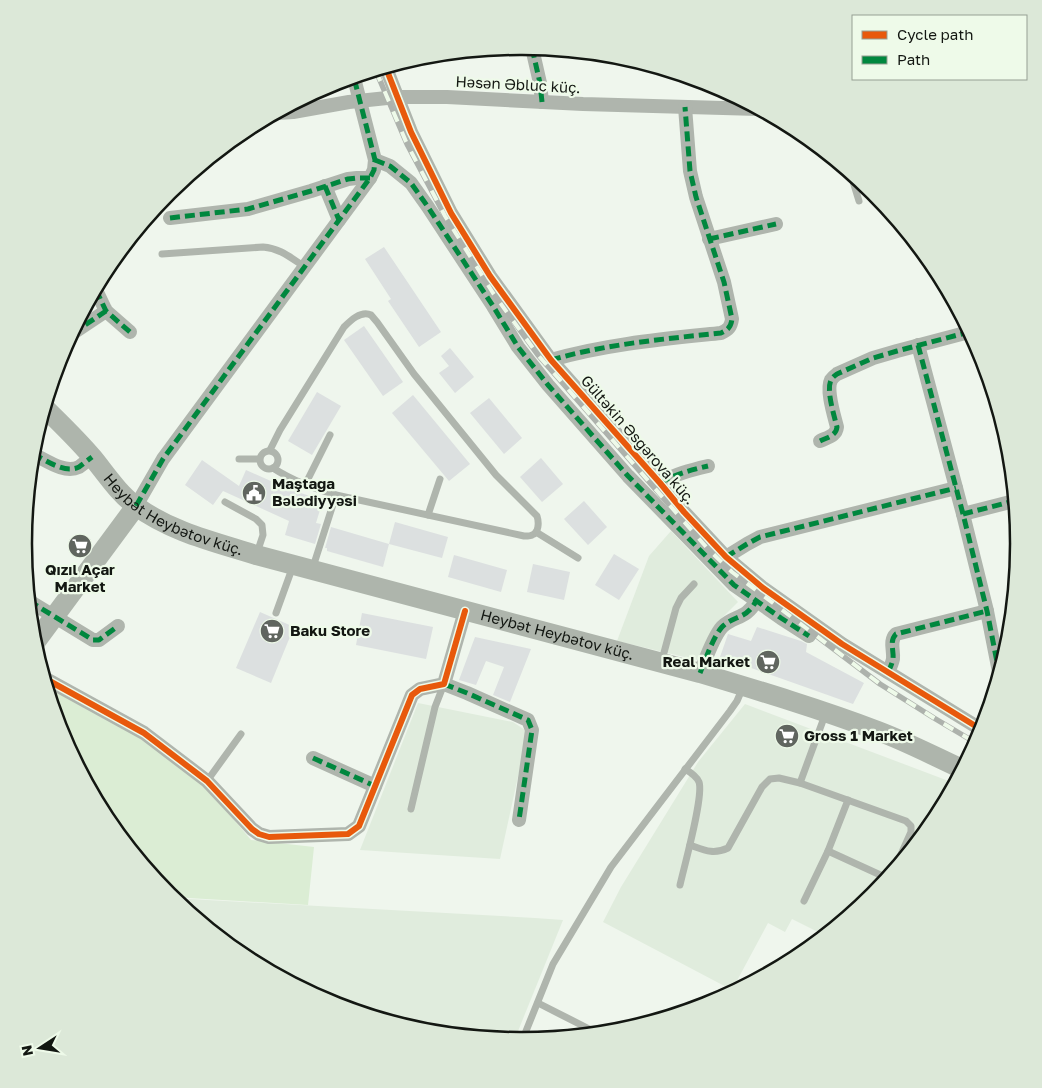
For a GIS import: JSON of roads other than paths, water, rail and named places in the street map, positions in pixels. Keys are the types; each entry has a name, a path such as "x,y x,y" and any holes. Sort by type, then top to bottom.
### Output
{"main road":[{"name":"Heybət Heybətov küç.","path":"50,414 136,506 162,522 182,531 303,568 743,686 826,712 880,732 956,766"},
{"path":"41,634 136,506"}],"street":[{"path":"534,56 542,102"},
{"name":"Gültəkin Əsgərova küç.","path":"388,74 411,132 451,214 490,276 551,360 684,512 726,557 763,588 842,644 974,725"},
{"path":"136,506 163,459 370,178 374,170 375,160 356,84"},
{"name":"Həsən Əbluc küç.","path":"297,110 398,97 447,97 742,109"},
{"path":"551,360 578,352 720,332 727,330 731,325 732,318 724,282 696,198 690,171 685,107"},
{"path":"375,160 390,166 411,183 488,298 518,347 548,386 628,476 734,585 809,636"},
{"path":"170,218 248,209 348,179 370,178"},
{"path":"325,186 340,220"},
{"path":"709,239 776,224"},
{"path":"100,298 106,311 130,332"},
{"path":"84,325 106,311"},
{"path":"820,441 834,435 836,432 830,383 836,374 873,358 962,334"},
{"path":"918,345 963,514 987,611 996,657"},
{"path":"41,458 63,468 72,468 78,467 92,457"},
{"path":"660,483 677,474 708,466"},
{"path":"726,557 760,537 956,488"},
{"path":"963,514 1007,503"},
{"path":"700,673 721,628 752,609 756,601"},
{"path":"37,606 93,640 99,640 118,626"},
{"path":"444,684 465,610"},
{"path":"888,672 893,658 892,640 896,634 987,611"},
{"path":"53,683 144,733 207,781 259,834 269,837 348,834 359,826 412,695 420,689 444,684 528,720 532,730 519,820"},
{"path":"313,758 376,786"}],"lane":[{"path":"855,189 859,201"},
{"path":"162,254 272,247 280,250 305,267"},
{"path":"270,450 280,430 344,326 357,316 366,314 377,322 414,374 496,475 537,516 539,522 536,532 532,536 524,536 336,494 305,485 273,468 270,469 262,466 260,459 263,452 270,450 277,454 276,466 273,468"},
{"path":"305,485 330,435"},
{"path":"240,459 260,459"},
{"path":"428,515 440,479"},
{"path":"276,613 303,568 336,494"},
{"path":"225,502 256,519 262,525 264,535 256,555"},
{"path":"536,532 578,558"},
{"path":"662,663 676,608 681,598 694,584"},
{"path":"411,809 435,707 444,684"},
{"path":"526,1032 553,964 610,867 730,711 737,701 743,686"},
{"path":"800,783 826,712"},
{"path":"207,781 241,734"},
{"path":"680,885 700,793 699,782 685,769"},
{"path":"690,845 709,852 720,852 728,848 762,787 770,778 779,778 800,783 906,821 911,826 911,832 905,846"},
{"path":"804,901 828,851 848,800"},
{"path":"828,851 880,875"},
{"path":"538,1003 587,1028"}],"railway":[{"path":"378,77 407,144 445,216 493,293 538,355 708,549 732,572 880,684 969,739"}],"place":[{"name":"Maştağa Bələdiyyəsi","path":"254,493"},
{"name":"Qızıl Açar Market","path":"80,546"},
{"name":"Baku Store","path":"272,631"},
{"name":"Real Market","path":"768,662"},
{"name":"Gross 1 Market","path":"787,736"}]}
